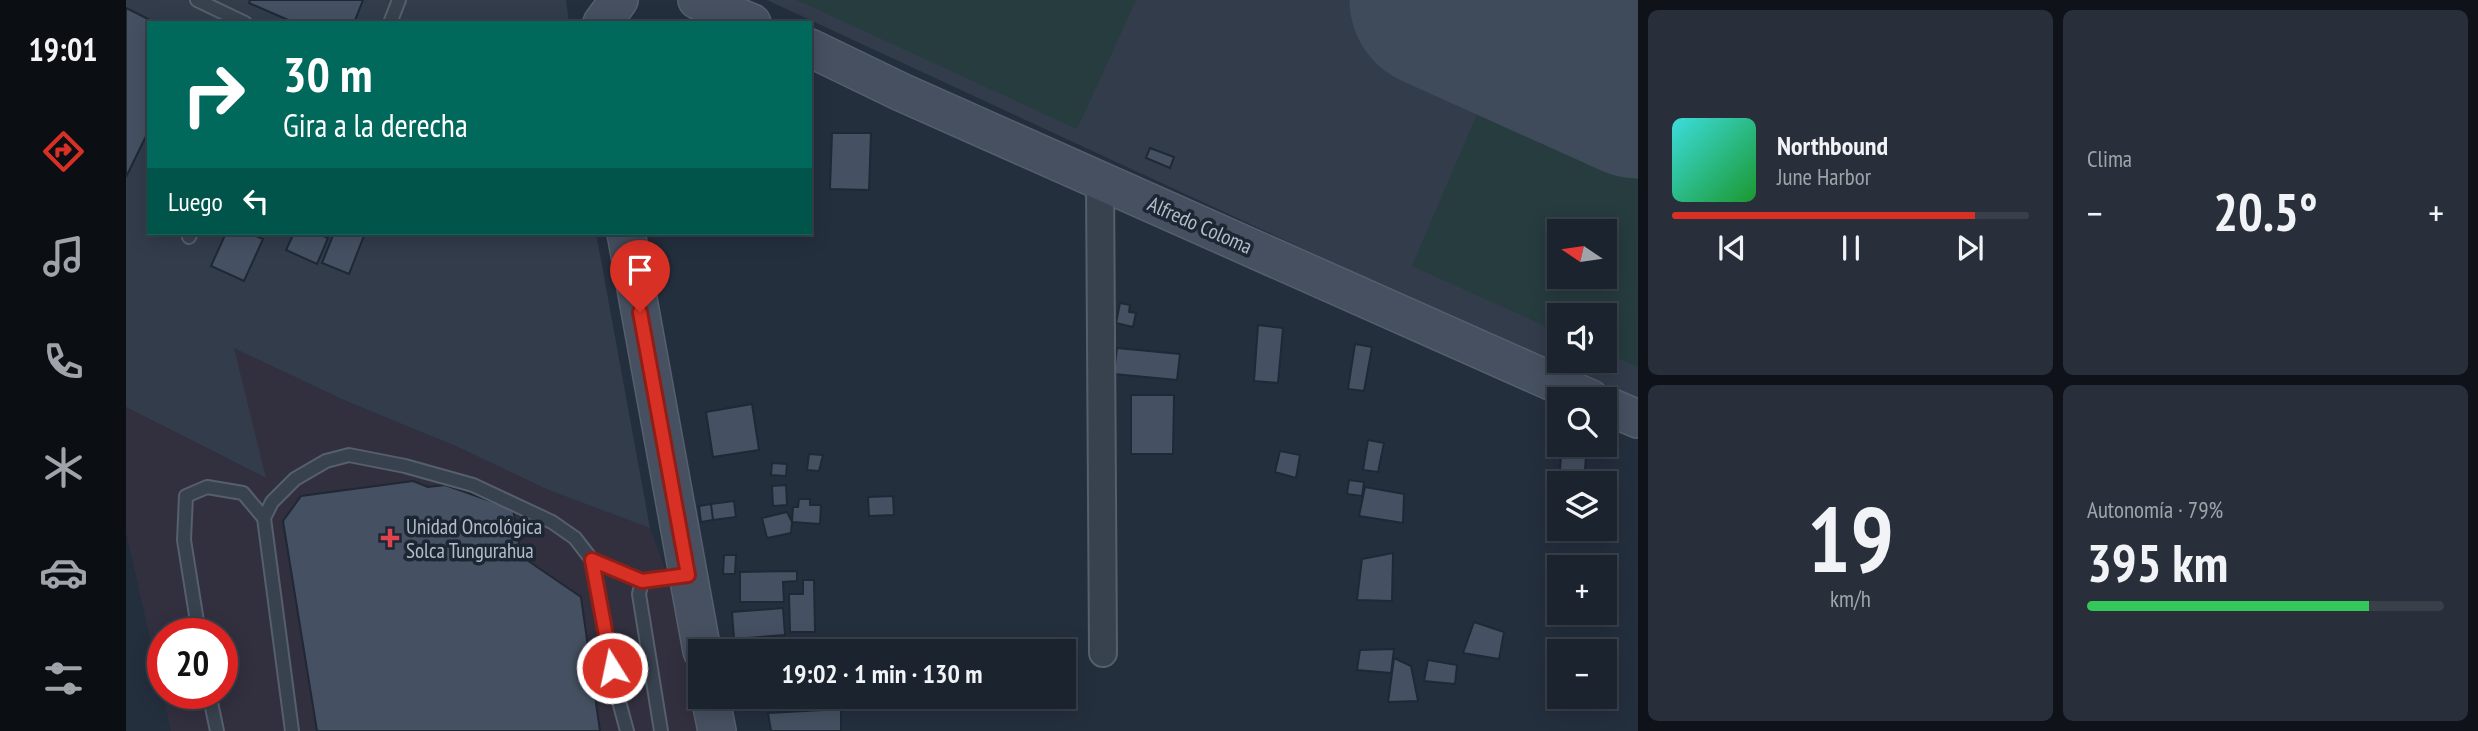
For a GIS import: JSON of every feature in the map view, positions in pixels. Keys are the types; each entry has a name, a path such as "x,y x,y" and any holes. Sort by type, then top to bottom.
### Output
{"street":[{"path":"603,21 619,0"},
{"path":"696,0 747,21"},
{"name":"Alfredo Coloma","path":"812,49 901,92 1564,387"},
{"path":"1100,181 1103,653"},
{"path":"626,235 700,639"},
{"path":"1617,410 1638,419"},
{"path":"713,709 717,731"}],"lane":[{"path":"391,21 399,0"},
{"path":"202,1 241,21"},
{"path":"264,518 272,502 295,479 326,461 349,455 405,466 473,485 552,522 575,538 592,560 616,690 627,731"},
{"path":"196,618 184,540 186,496 206,487 243,493 264,518 292,731"},
{"path":"592,560 642,581 688,575"},
{"path":"642,581 640,606 661,731"},
{"path":"212,709 216,731"}],"shaded area":[{"path":"126,0 566,0 569,21 147,21 147,235 596,235 650,528 546,489 458,447 346,401 234,348 266,478 126,407"},
{"path":"767,0 1638,0 1638,399 1617,390 1617,387 1580,373 1617,373 1617,303 1547,303 1547,359 1377,283"},
{"name":"Unidad Oncológica Solca Tungurahua","path":"233,347 346,401 458,447 546,489 650,528 675,596 688,672 688,709 694,709 698,731 171,731 166,709 238,709 238,618 147,618 147,625 126,532 126,407 265,478"}],"green space":[{"path":"797,0 1136,0 1077,129"},
{"path":"1491,82 1638,146 1638,367 1617,357 1617,303 1547,303 1547,327 1412,266"}],"building":[{"path":"250,0 363,0 355,21 290,21 249,3"},
{"path":"126,8 152,21 147,21 147,134 126,177"},
{"path":"832,133 871,133 869,190 830,189"},
{"path":"1150,148 1174,157 1170,168 1146,158"},
{"path":"225,235 254,235 263,239 244,281 211,266"},
{"path":"293,235 321,235 328,238 317,264 286,250"},
{"path":"333,235 364,235 349,274 322,263"},
{"path":"1120,303 1130,305 1129,312 1136,313 1133,327 1116,323"},
{"path":"1258,325 1283,328 1278,383 1254,381"},
{"path":"1355,344 1372,347 1364,391 1348,389"},
{"path":"1117,348 1180,354 1177,380 1114,374"},
{"path":"1131,395 1174,395 1173,454 1131,454"},
{"path":"752,404 759,450 713,457 706,412"},
{"path":"1368,440 1384,443 1378,472 1363,470"},
{"path":"1280,451 1300,455 1296,478 1275,472"},
{"path":"809,454 823,455 819,471 807,470"},
{"path":"1561,457 1586,457 1585,471 1560,471"},
{"path":"772,463 787,464 786,476 771,475"},
{"path":"1349,480 1364,482 1362,496 1347,494"},
{"path":"413,481 428,487 445,485 513,509 521,556 581,597 600,731 317,731 283,521 301,496"},
{"path":"786,485 787,505 773,506 772,486"},
{"path":"1365,487 1404,494 1403,523 1359,516"},
{"path":"893,496 894,515 869,516 868,497"},
{"path":"799,499 810,499 810,505 821,505 820,524 792,522 793,507 798,507"},
{"path":"734,501 736,517 713,520 711,504"},
{"path":"711,504 713,520 701,522 699,506"},
{"path":"787,512 792,522 791,533 767,538 762,518"},
{"path":"1393,553 1392,601 1357,600 1362,559"},
{"path":"724,555 736,555 735,574 723,574"},
{"path":"797,571 797,581 783,582 784,602 740,602 740,572"},
{"path":"803,580 814,580 815,632 790,632 789,594 803,594"},
{"path":"783,608 785,635 734,639 732,612"},
{"path":"1474,622 1504,632 1499,659 1463,653"},
{"path":"1394,649 1391,673 1357,670 1360,650"},
{"path":"1394,658 1411,666 1418,701 1388,702"},
{"path":"1428,660 1457,665 1455,684 1424,681"},
{"path":"841,709 841,731 771,731 768,713"}],"runway":[{"path":"1438,0 1638,90"}],"place":[{"name":"Unidad Oncológica Solca Tungurahua","path":"390,538"}],"route":[{"path":"612,668 592,560 642,581 688,575 640,312"}]}
